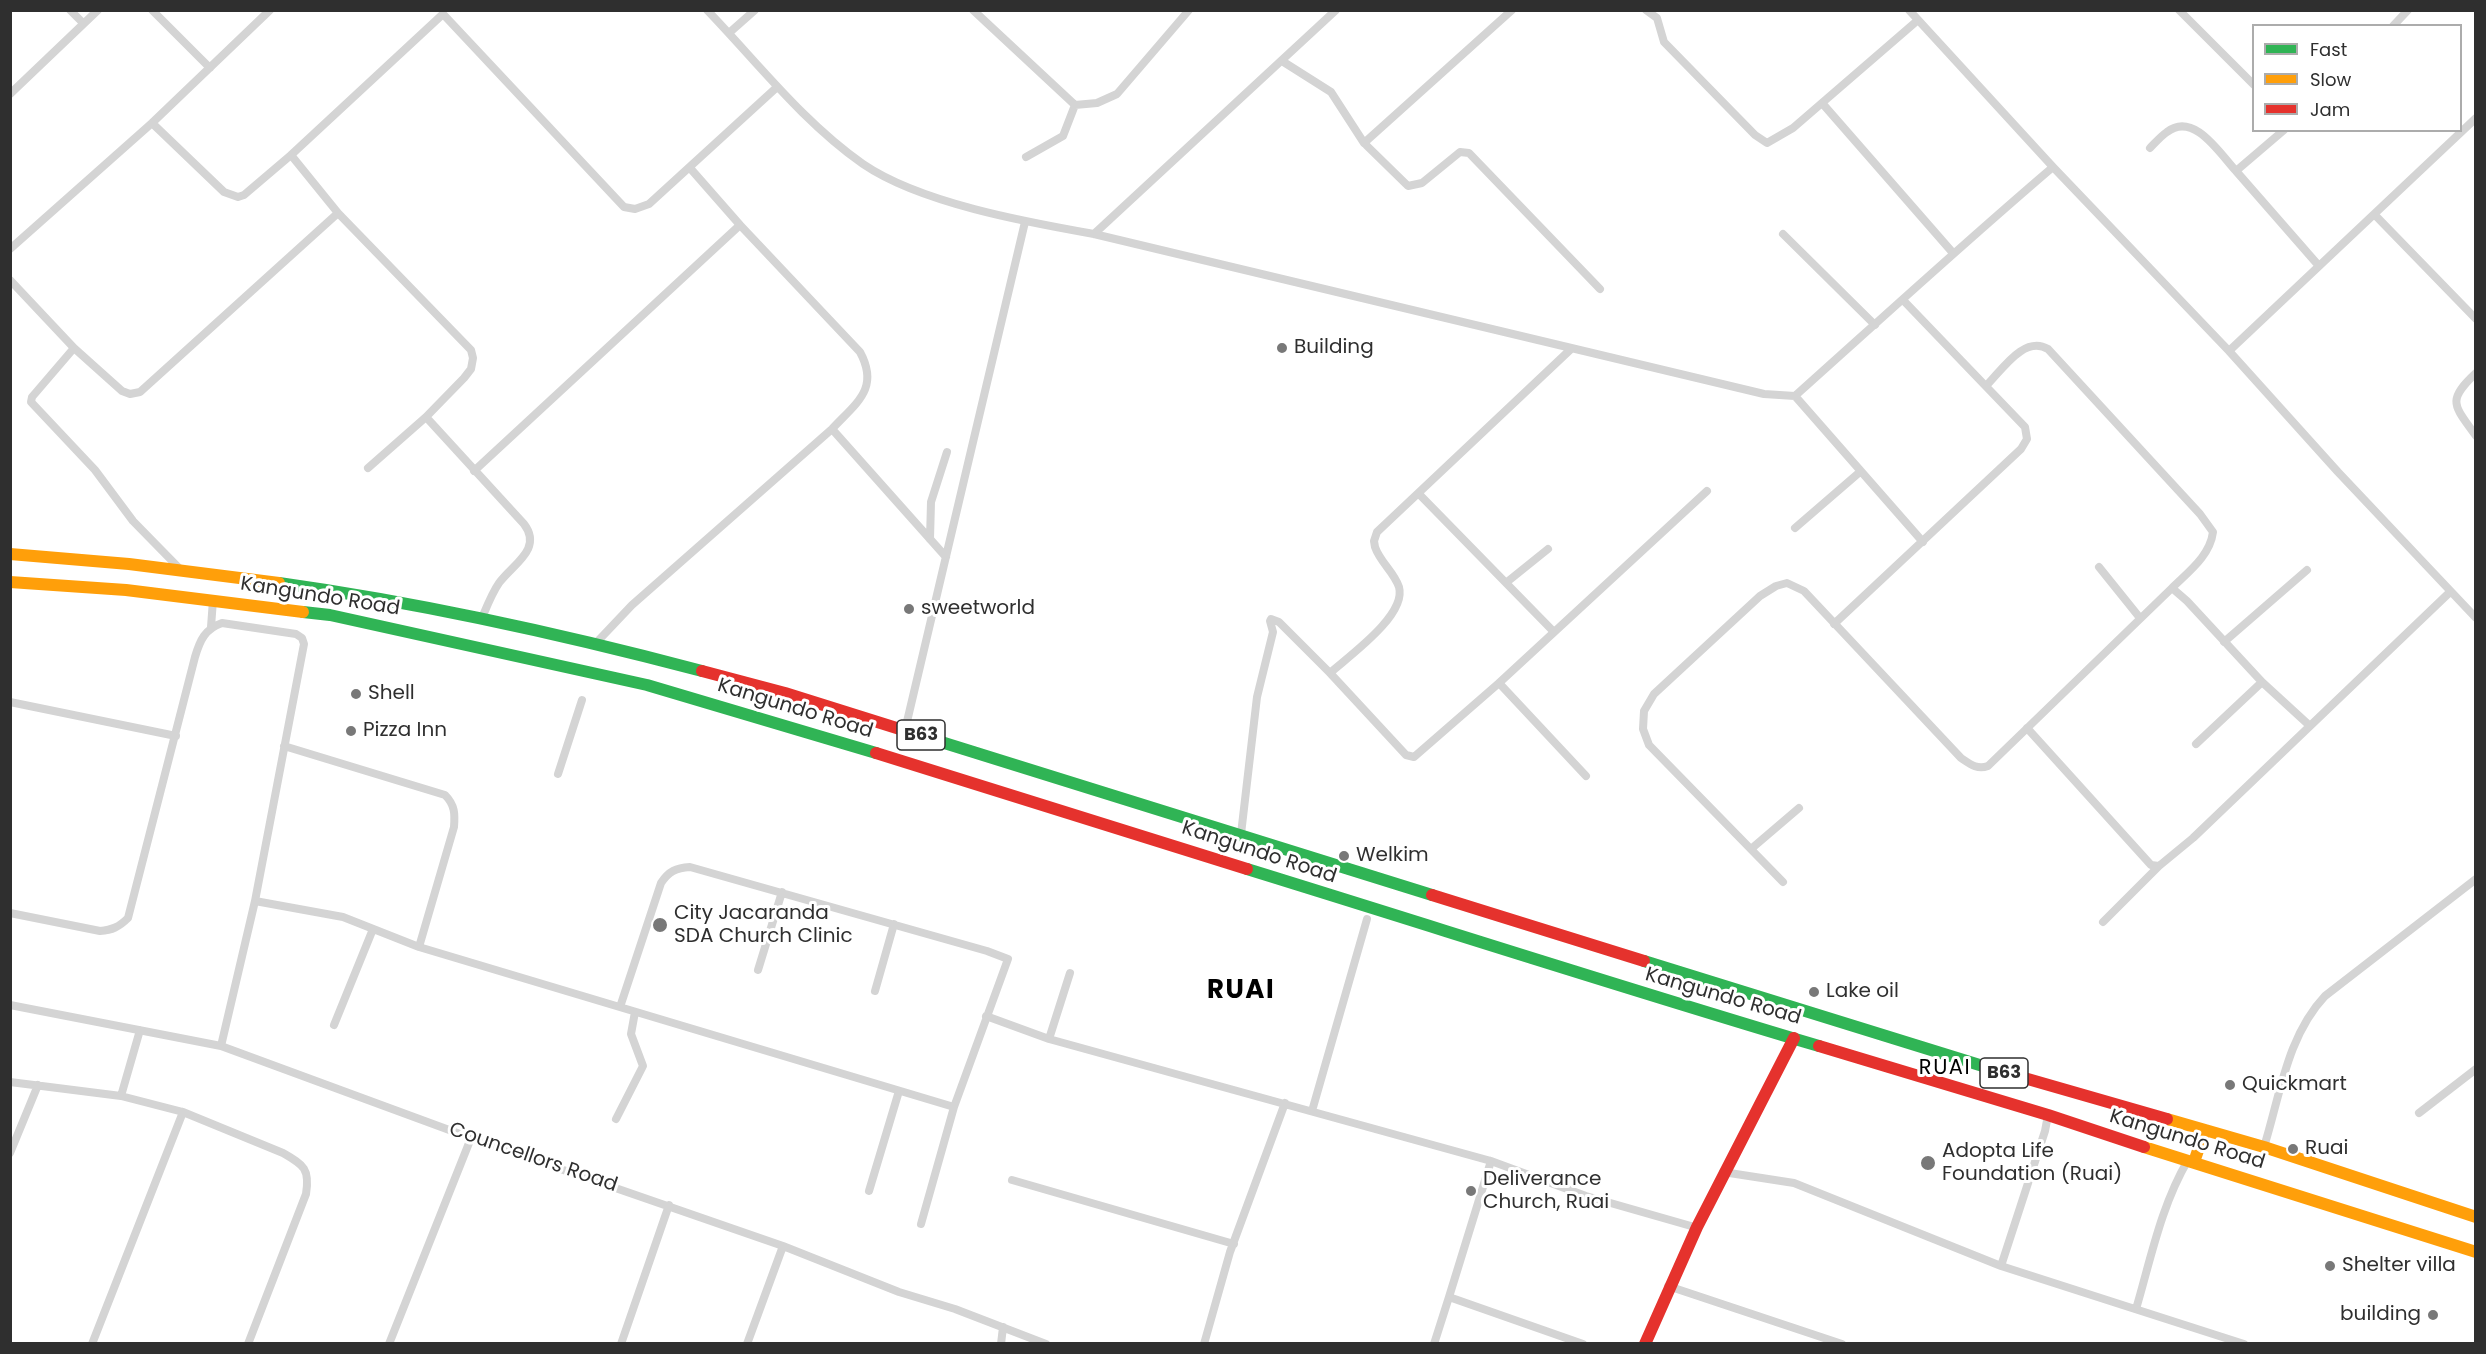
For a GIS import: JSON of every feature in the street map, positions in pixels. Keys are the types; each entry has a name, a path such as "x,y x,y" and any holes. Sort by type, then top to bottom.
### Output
{"main road":[{"name":"Kangundo Road","path":"10,554 124,577 213,600 330,615 647,685 958,777 1050,809 1497,946 1581,975 2048,1115 2104,1135 2475,1252"},
{"name":"Kangundo Road","path":"10,582 124,577 180,570 334,590 482,618 596,643 785,693 1974,1064 2264,1148 2475,1217"},
{"path":"263,606 268,580"},
{"path":"330,615 334,590"},
{"path":"1645,1344 1668,1286 1698,1228 1723,1172 1794,1038"},
{"path":"2191,1161 2205,1130"}],"street":[{"path":"70,10 83,23"},
{"path":"10,94 98,10"},
{"path":"10,249 152,123 270,10"},
{"path":"707,10 776,88 824,134 865,165 895,181 932,196 1025,222 1094,234 1764,394 1795,396 1923,542"},
{"path":"729,33 755,10"},
{"path":"973,10 1075,105"},
{"path":"1075,105 1097,102 1117,94 1190,10"},
{"path":"1094,234 1336,10"},
{"path":"1364,143 1512,10"},
{"path":"1646,10 1657,18 1664,42 1755,135 1767,143 1793,128 1918,20"},
{"path":"1909,10 2053,167 2229,351 2475,618"},
{"path":"2179,10 2252,84"},
{"path":"2395,24 2408,10"},
{"path":"155,11 210,68"},
{"path":"152,123 224,192 231,195 244,195 291,155 444,12 624,207 635,209 649,204 776,88"},
{"path":"1282,61 1331,92 1364,143 1408,186 1422,183 1460,152 1469,153 1600,289"},
{"path":"1822,103 1953,253"},
{"path":"1026,157 1063,136 1075,105"},
{"path":"2462,130 2475,118"},
{"path":"2150,148 2167,131 2178,126 2186,125 2196,129 2319,266"},
{"path":"2236,171 2282,132"},
{"path":"2229,351 2460,132"},
{"path":"291,155 339,213 471,350 473,358 471,369 426,417 368,468"},
{"path":"1795,396 1953,253 2053,167"},
{"path":"596,643 632,606 832,429 861,397 868,384 869,372 860,352 740,225 690,168"},
{"path":"10,280 74,348 122,391 130,394 140,392 339,213"},
{"path":"2374,214 2475,319"},
{"path":"905,730 1025,222"},
{"path":"474,471 740,225"},
{"path":"1783,234 1875,325"},
{"path":"1834,624 2026,444 2025,427 1903,300"},
{"path":"1783,882 1649,745 1643,729 1644,711 1654,694 1760,596 1776,586 1787,583 1796,585 1804,591 1961,758 1974,767 1982,769 1988,766 2172,588 2205,555 2211,544 2213,532 2200,514 2048,349 2040,345 2029,346 2019,352 1986,386"},
{"path":"74,348 32,397 31,402 94,470 133,521 180,570"},
{"path":"1330,673 1365,643 1390,617 1397,605 1400,594 1398,585 1377,554 1374,541 1377,532 1419,495 1571,349"},
{"path":"2475,373 2462,386 2456,397 2458,410 2475,436"},
{"path":"426,417 524,524 531,539 530,548 499,583 482,618"},
{"path":"832,429 946,557"},
{"path":"930,539 931,502 947,452"},
{"path":"1795,528 1861,471"},
{"path":"1241,834 1257,698 1273,632 1270,621 1272,619 1279,622 1330,673 1406,755 1412,757 1499,683 1707,491"},
{"path":"1419,495 1553,631"},
{"path":"1507,582 1548,549"},
{"path":"2099,567 2140,618"},
{"path":"2224,642 2307,570"},
{"path":"2172,588 2187,601 2262,682 2310,726"},
{"path":"2103,922 2451,592"},
{"path":"211,627 213,600"},
{"path":"10,914 100,931 112,930 121,925 132,907 150,827 200,641 211,627 222,623 296,634 302,638 303,650 255,901 221,1046"},
{"path":"2196,744 2262,682"},
{"path":"1499,683 1586,776"},
{"path":"558,774 582,700"},
{"path":"10,702 176,736"},
{"path":"2027,728 2151,866 2159,867"},
{"path":"284,746 445,795 452,801 455,813 454,827 419,947"},
{"path":"1751,849 1799,808"},
{"path":"620,1007 661,883 677,868 690,867 782,892 1008,959 954,1107 921,1224"},
{"path":"2264,1148 2293,1047 2300,1030 2316,1006 2325,996 2474,882"},
{"path":"758,970 782,892"},
{"path":"255,901 343,917 419,947 954,1107"},
{"path":"1312,1111 1367,919"},
{"path":"875,991 894,924"},
{"path":"334,1025 373,929"},
{"path":"1049,1039 1070,973"},
{"name":"Councellors Road","path":"10,1005 221,1046 471,1138 783,1246 899,1292 1046,1344"},
{"path":"616,1119 643,1066 631,1034 635,1012"},
{"path":"986,1016 1049,1039 1491,1161 1586,1196 1698,1228"},
{"path":"121,1096 140,1030"},
{"path":"2419,1113 2475,1069"},
{"path":"10,1082 121,1096 183,1112 283,1153 306,1170 309,1179 306,1194 248,1344"},
{"path":"10,1153 38,1085"},
{"path":"869,1191 899,1091"},
{"path":"1204,1344 1230,1252 1285,1103"},
{"path":"93,1344 183,1112"},
{"path":"2001,1266 2045,1131 2048,1115"},
{"path":"390,1344 471,1138"},
{"path":"1434,1344 1491,1161"},
{"path":"2136,1309 2161,1220 2176,1181 2191,1161"},
{"path":"1723,1172 1794,1183 2001,1266 2244,1344"},
{"path":"1012,1180 1234,1244"},
{"path":"621,1344 669,1205"},
{"path":"747,1344 783,1246"},
{"path":"1668,1286 1842,1344"},
{"path":"1449,1297 1583,1344"},
{"path":"1002,1344 1003,1327"}],"traffic: fast":[{"path":"279,583 386,600 492,621 597,644 702,671"},
{"path":"303,612 330,615 647,685 876,753"},
{"path":"938,741 1432,895"},
{"path":"1247,869 1819,1046"},
{"path":"1644,961 1986,1067"}],"traffic: slow":[{"path":"10,554 129,564 279,583"},
{"path":"10,582 126,590 303,612"},
{"path":"2167,1119 2264,1147 2476,1217"},
{"path":"2194,1162 2205,1130"},
{"path":"2144,1147 2476,1252"}],"traffic: jam":[{"path":"702,671 785,693 938,741"},
{"path":"876,753 1247,869"},
{"path":"1432,895 1644,961"},
{"path":"1645,1344 1697,1227 1794,1038"},
{"path":"1819,1046 2048,1115 2144,1147"},
{"path":"1986,1067 2167,1119"}],"place":[{"name":"Building","path":"1282,348"},
{"name":"sweetworld","path":"909,609"},
{"name":"Shell","path":"356,694"},
{"name":"Pizza Inn","path":"351,731"},
{"name":"Welkim","path":"1344,856"},
{"name":"City Jacaranda SDA Church Clinic","path":"660,925"},
{"name":"Lake oil","path":"1814,992"},
{"name":"Quickmart","path":"2230,1085"},
{"name":"Ruai","path":"2293,1149"},
{"name":"Adopta Life Foundation (Ruai)","path":"1928,1163"},
{"name":"Deliverance Church, Ruai","path":"1471,1191"},
{"name":"Shelter villa","path":"2330,1266"},
{"name":"building","path":"2433,1315"}],"district":[{"name":"RUAI","path":"1241,991"},
{"name":"RUAI","path":"1945,1069"}]}
